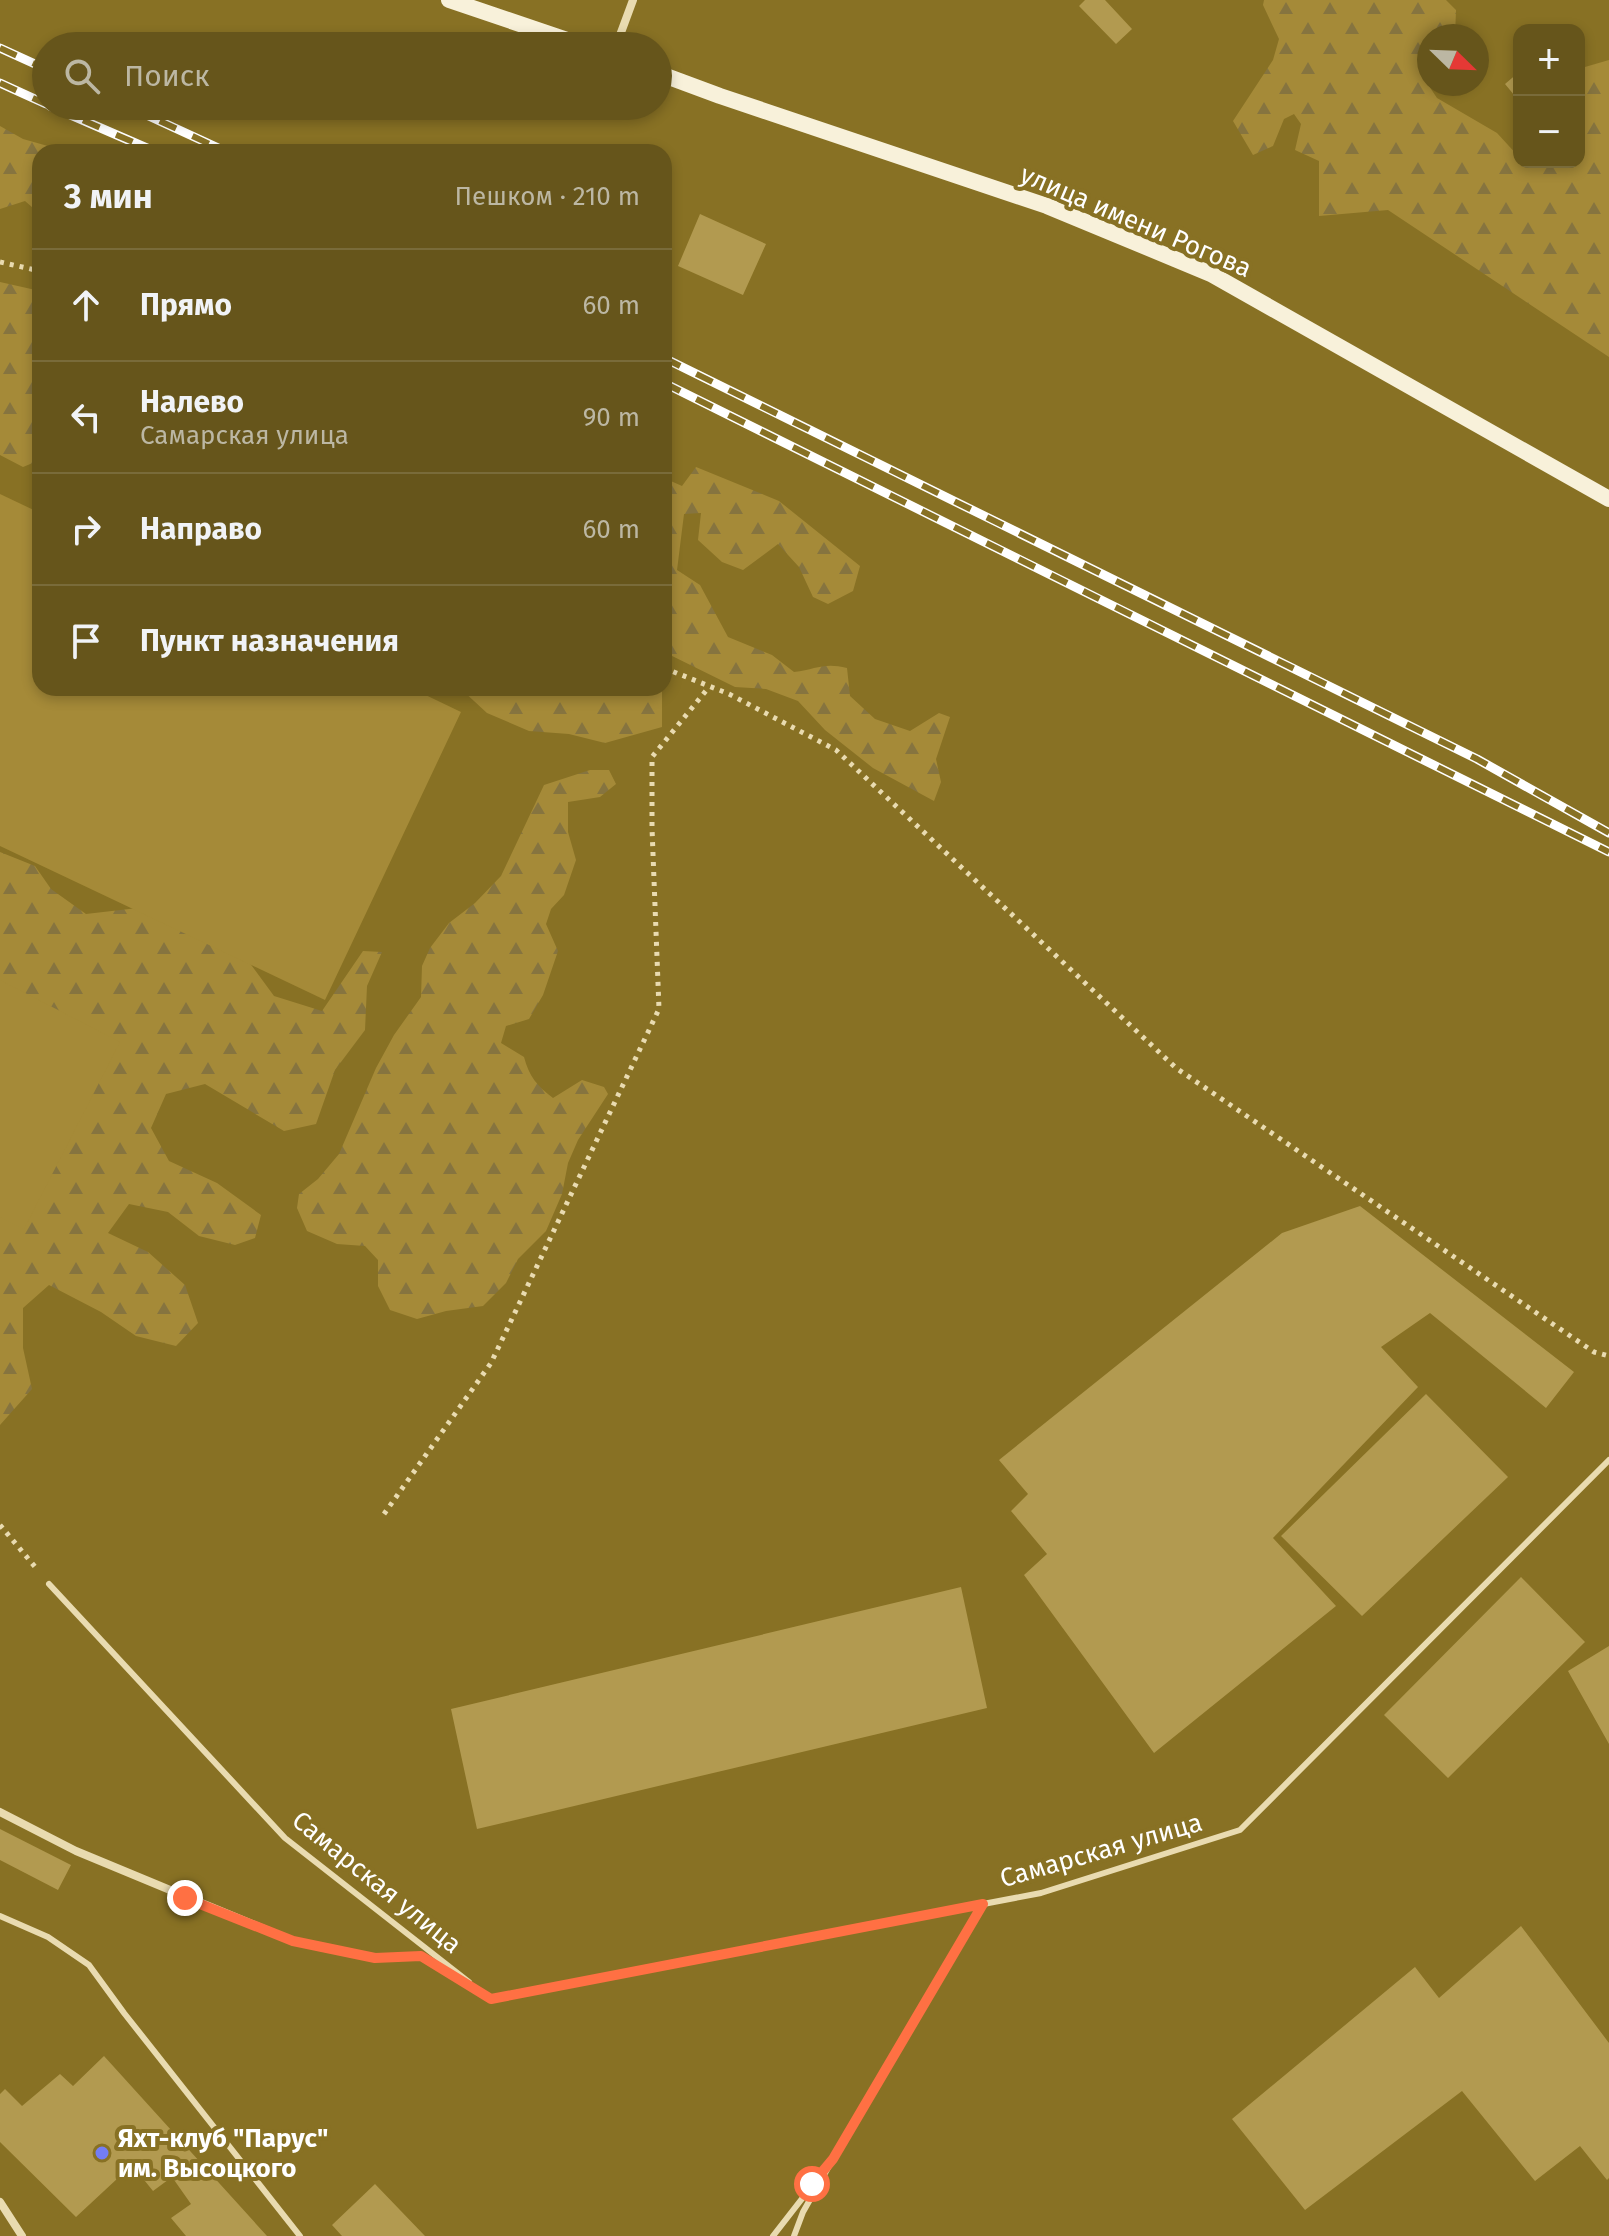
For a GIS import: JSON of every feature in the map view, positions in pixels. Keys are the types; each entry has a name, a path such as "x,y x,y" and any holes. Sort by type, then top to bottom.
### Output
{"main road":[{"path":"449,0 544,32"},
{"name":"улица имени Рогова","path":"672,78 1047,206 1211,274 1609,499"}],"street":[{"path":"621,32 633,0"},
{"path":"0,1812 76,1851 293,1941 375,1958 421,1956 491,1999"},
{"path":"0,2202 22,2236"}],"lane":[{"name":"Самарская улица","path":"49,1584 285,1838 491,1999 1041,1893 1240,1830 1609,1460"},
{"path":"794,2236 803,2212 833,2159 983,1904"},
{"path":"0,1916 48,1937 89,1965 300,2236"},
{"path":"773,2236 833,2159"}],"path":[{"path":"0,262 32,269"},
{"path":"672,671 836,750 1176,1068 1594,1352 1609,1356"},
{"path":"384,1514 491,1363 659,1009 652,757 709,687"},
{"path":"0,1525 49,1584"}],"green space":[{"path":"1264,0 1446,0 1456,10 1455,24 1417,24 1417,96 1436,96 1497,133 1513,150 1513,168 1585,168 1585,67 1609,60 1609,357 1388,210 1319,216 1319,161 1295,150 1301,124 1294,114 1284,119 1273,146 1253,155 1233,121 1273,60 1279,39 1263,5"},
{"path":"0,126 23,139 41,144 32,144 32,207 25,201 0,209"},
{"path":"0,282 32,289 32,463 23,467 0,455"},
{"path":"696,467 779,501 860,566 853,591 828,604 813,597 799,567 778,544 743,570 722,562 698,540 701,513 684,514 677,570 700,585 728,637 772,655 794,672 826,666 847,668 850,696 875,719 910,731 939,713 950,717 936,759 941,782 934,801 873,768 825,730 798,701 766,689 735,687 672,656 672,482 682,486"},
{"path":"0,494 32,509 32,696 428,696 461,712 325,1000 0,846"},
{"path":"469,696 662,696 662,727 605,743 569,734 529,731 487,713"},
{"path":"590,770 609,770 616,784 600,797 568,802 568,832 576,860 564,895 551,909 546,924 558,951 543,995 529,1019 506,1026 501,1043 524,1057 534,1080 553,1098 582,1080 604,1087 608,1094 578,1140 568,1163 562,1194 546,1231 518,1259 506,1283 483,1306 417,1319 390,1310 378,1286 378,1260 365,1246 337,1244 307,1231 297,1208 299,1194 318,1179 339,1154 376,1068 394,1035 421,997 422,966 430,948 449,923 475,903 501,876 544,785"},
{"path":"0,852 35,866 51,889 86,914 155,906 238,947 274,996 322,1011 363,951 382,952 367,986 365,1030 335,1070 316,1124 284,1131 205,1084 166,1094 151,1128 169,1161 217,1183 261,1215 255,1238 235,1245 199,1236 168,1212 129,1204 108,1233 148,1252 185,1285 198,1323 176,1346 136,1336 101,1312 49,1285 23,1308 23,1348 32,1389 0,1425"},
{"path":"0,980 120,1042 24,1229 0,1217"}],"building":[{"path":"1085,0 1105,0 1132,29 1116,44 1079,6"},
{"path":"1513,77 1513,94 1505,84"},
{"path":"700,214 766,244 743,295 678,266"},
{"path":"1360,1206 1574,1372 1546,1408 1430,1313 1381,1347 1418,1387 1273,1538 1336,1606 1154,1753 1024,1575 1047,1554 1011,1511 1028,1494 999,1460 1282,1233"},
{"path":"1426,1394 1508,1477 1362,1616 1281,1536"},
{"path":"1521,1577 1585,1642 1448,1778 1384,1715"},
{"path":"961,1587 987,1708 477,1829 451,1709"},
{"path":"1609,1646 1609,1744 1568,1671"},
{"path":"0,1829 71,1865 58,1890 0,1860"},
{"path":"1521,1926 1609,2043 1609,2178 1607,2180 1580,2146 1535,2181 1462,2091 1305,2210 1232,2119 1415,1967 1439,1998"},
{"name":"Яхт-клуб \"Парус\" им. Высоцкого","path":"104,2056 267,2236 186,2236 171,2218 191,2204 172,2177 153,2191 132,2165 76,2217 0,2142 0,2094 5,2089 22,2106 60,2074 73,2086"},
{"path":"375,2184 425,2236 342,2236 332,2225"}],"railway":[{"path":"0,48 32,63"},
{"path":"0,83 32,98"},
{"path":"82,120 138,144"},
{"path":"157,120 210,144"},
{"path":"672,362 1477,759 1609,833"},
{"path":"672,387 1609,852"}],"place":[{"name":"Яхт-клуб \"Парус\" им. Высоцкого","path":"102,2153"}],"route":[{"path":"185,1898 293,1941 375,1958 421,1956 491,1999 983,1904 833,2159 812,2184"}]}
